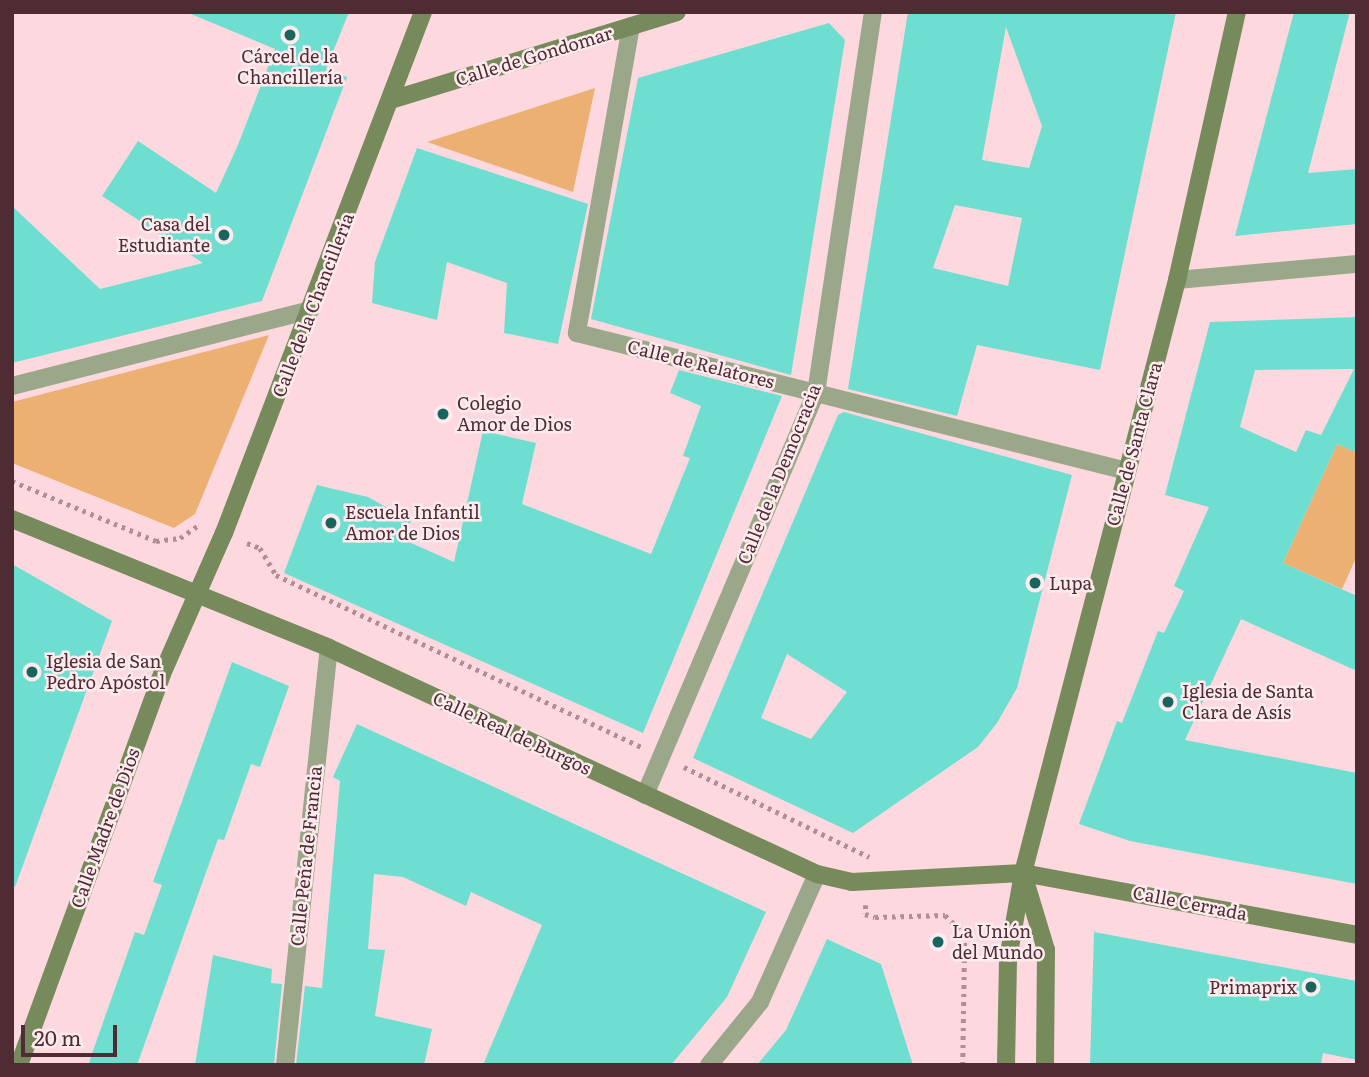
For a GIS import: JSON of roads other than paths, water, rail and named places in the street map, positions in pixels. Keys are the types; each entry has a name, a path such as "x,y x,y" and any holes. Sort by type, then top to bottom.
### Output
{"main road":[{"name":"Calle de la Chancillería","path":"197,594 224,533 423,12"},
{"name":"Calle de Gondomar","path":"391,100 677,12"},
{"name":"Calle de Santa Clara","path":"1006,1065 1008,959 1023,873 1177,281 1237,12"},
{"name":"Calle Real de Burgos","path":"12,519 329,648 817,874 852,882 1023,873"},
{"name":"Calle Madre de Dios","path":"18,1056 197,594"},
{"name":"Calle Cerrada","path":"1023,873 1357,935"},
{"path":"1023,873 1046,950 1045,1065"}],"street":[{"name":"Calle de la Democracia","path":"645,795 816,393 873,12"},
{"name":"Calle de Relatores","path":"631,26 577,333 1127,471"},
{"path":"1177,281 1357,264"},
{"path":"12,386 310,310"},
{"name":"Calle Peña de Francia","path":"285,1065 329,648"},
{"path":"709,1065 760,1002 817,874"}],"place":[{"name":"Cárcel de la Chancillería","path":"290,35"},
{"name":"Casa del Estudiante","path":"224,235"},
{"name":"Colegio Amor de Dios","path":"443,414"},
{"name":"Escuela Infantil Amor de Dios","path":"331,523"},
{"name":"Lupa","path":"1035,583"},
{"name":"Iglesia de San Pedro Apóstol","path":"32,672"},
{"name":"Iglesia de Santa Clara de Asís","path":"1168,702"},
{"name":"La Unión del Mundo","path":"938,942"},
{"name":"Primaprix","path":"1311,987"}]}
